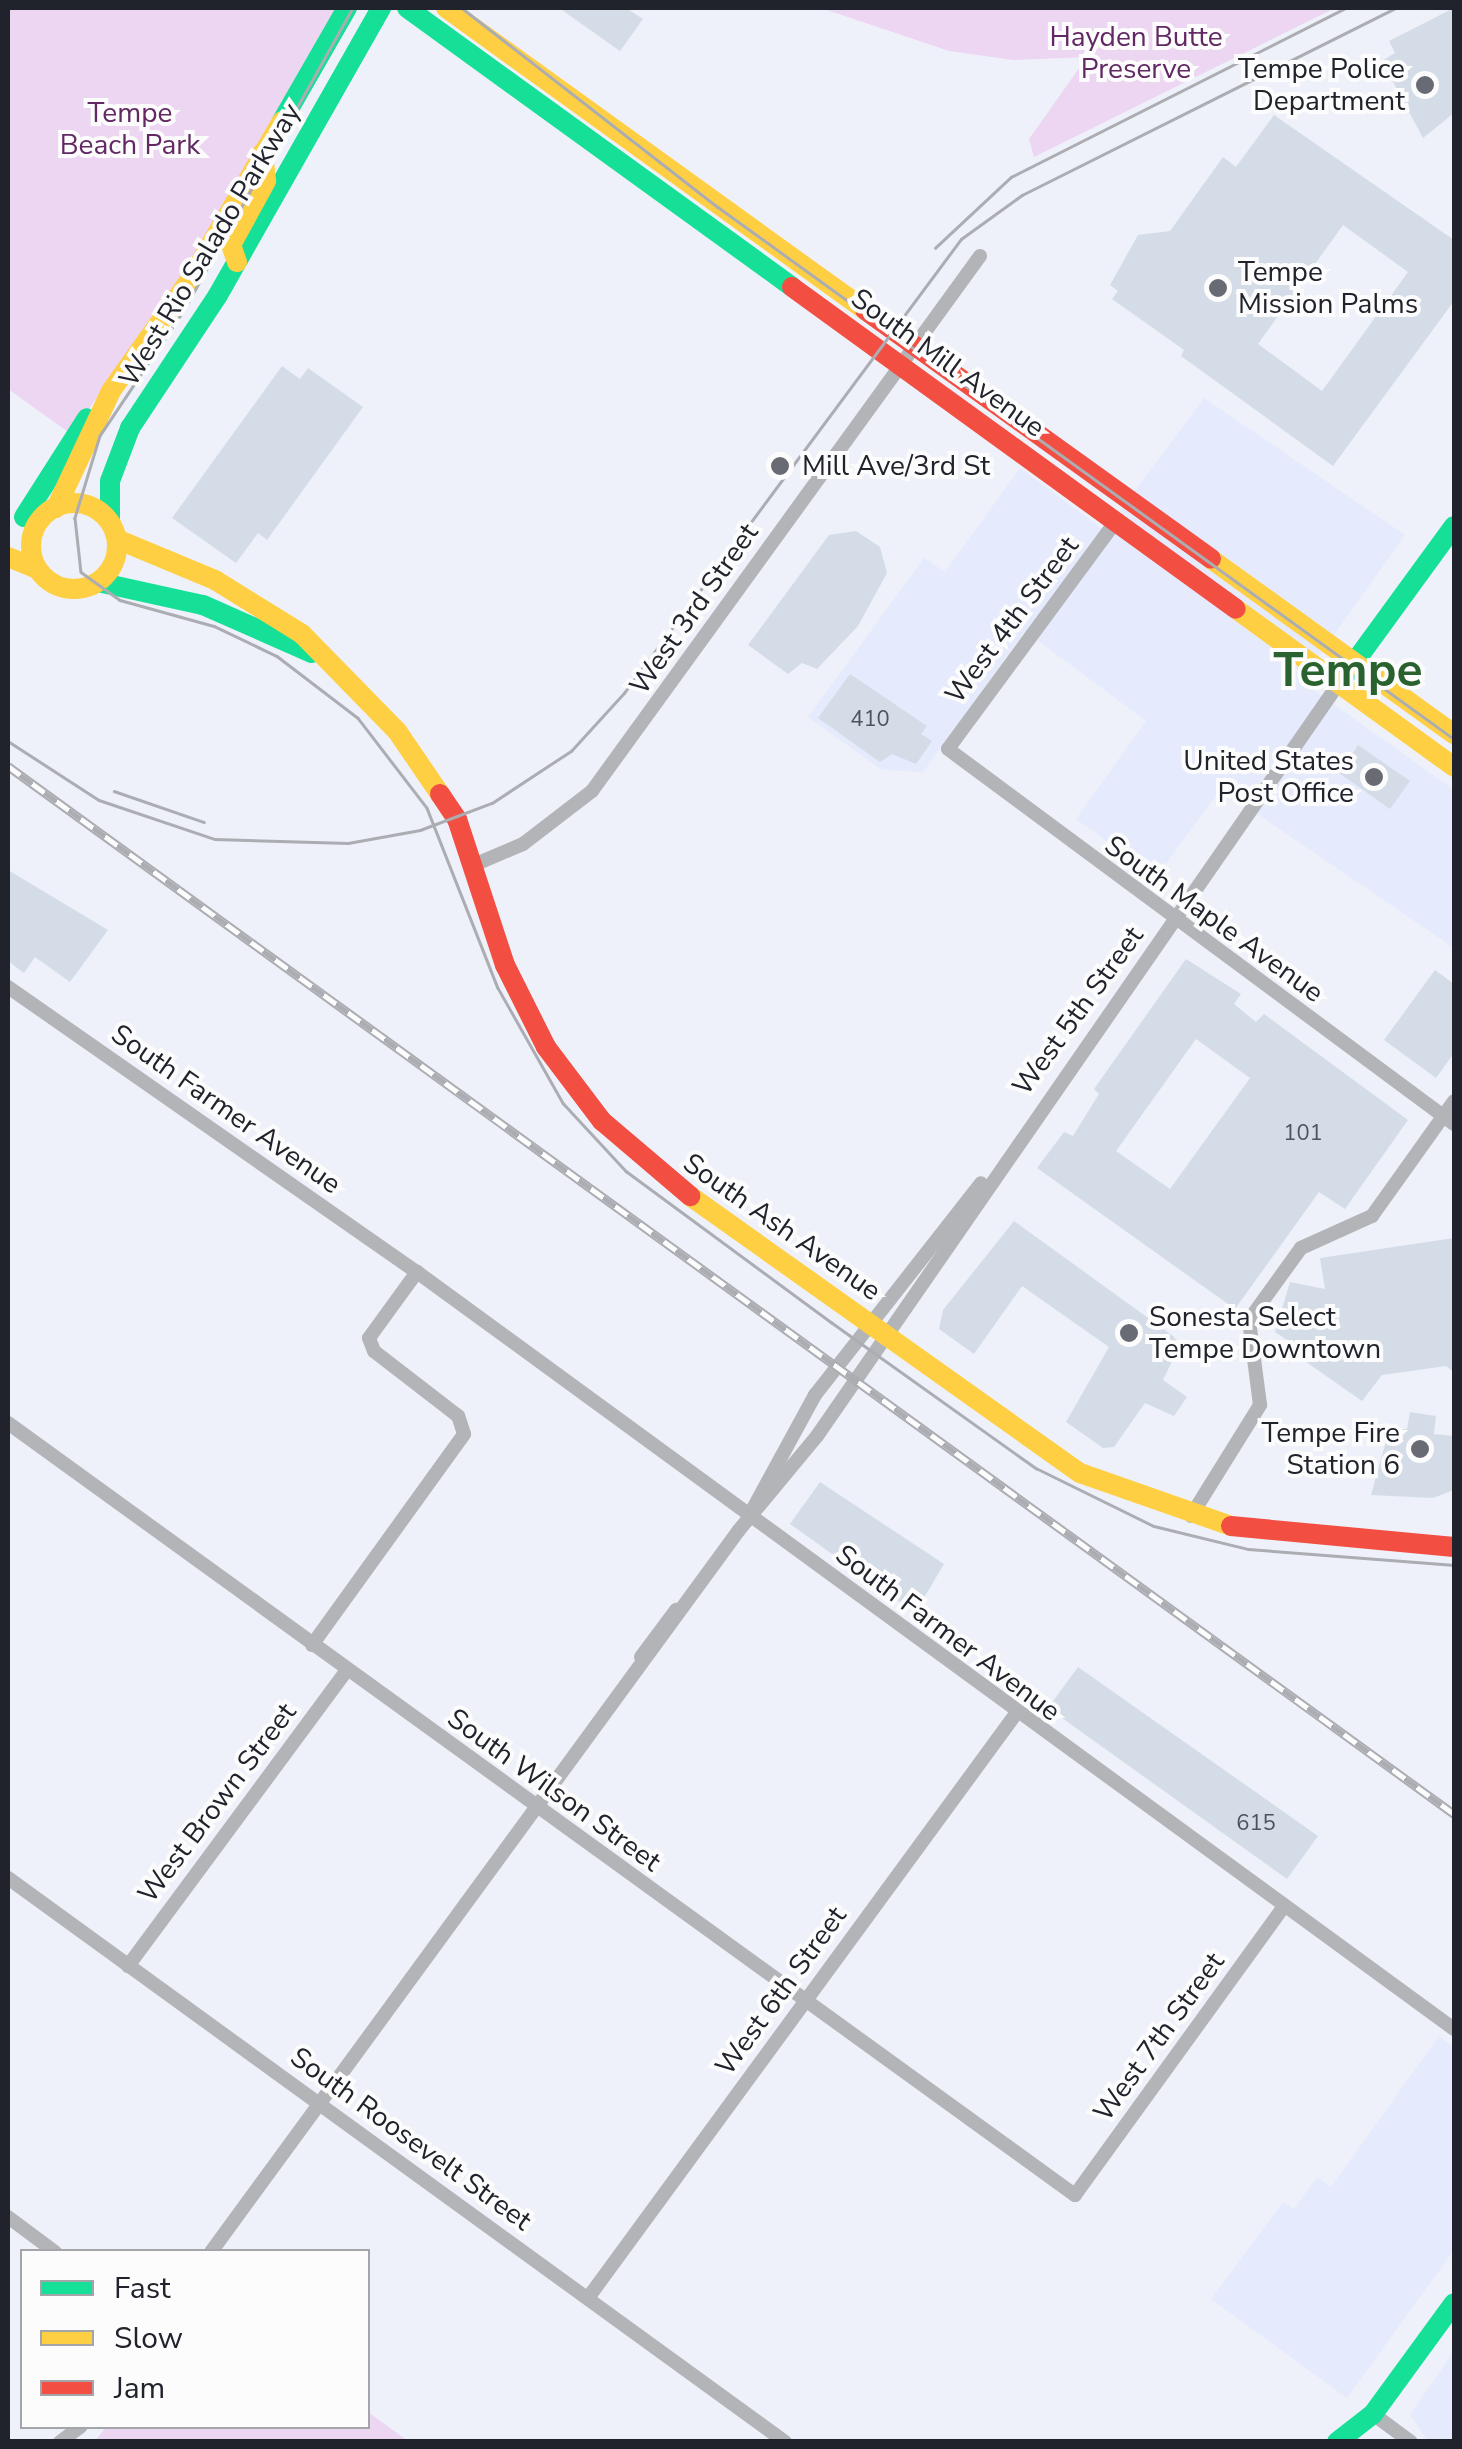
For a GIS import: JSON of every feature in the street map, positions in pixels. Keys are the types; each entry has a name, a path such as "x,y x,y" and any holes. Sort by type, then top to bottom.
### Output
{"main road":[{"name":"West Rio Salado Parkway","path":"16,520 192,277 347,8"},
{"name":"West Rio Salado Parkway","path":"110,518 122,444 237,262 381,8"},
{"name":"South Mill Avenue","path":"407,8 902,362 1454,767"},
{"name":"South Mill Avenue","path":"446,8 916,342 1454,734"},
{"path":"237,262 231,245 266,181 263,152"},
{"name":"West Rio Salado Parkway","path":"16,520 52,510 111,390"},
{"path":"8,557 68,590 98,582 119,540 110,518 78,504 52,510 32,538 36,569"},
{"path":"1116,521 1130,514 1160,534 1178,534"},
{"path":"1339,684 1454,526"},
{"name":"South Ash Avenue","path":"119,540 215,580 302,634 312,653 407,743 476,864 526,1011 602,1121 671,1183 1080,1473 1190,1517 1264,1532 1454,1547"},
{"name":"South Ash Avenue","path":"98,582 203,605 312,653"},
{"path":"1337,2442 1373,2414 1454,2303"},
{"path":"1364,2442 1373,2414"}],"street":[{"name":"West 3rd Street","path":"476,864 523,844 592,791 980,256"},
{"name":"West 4th Street","path":"948,749 1116,521"},
{"name":"West 5th Street","path":"214,2249 748,1516 888,1335 994,1171 1339,684"},
{"name":"South Maple Avenue","path":"948,749 1174,922 1449,1120"},
{"name":"South Farmer Avenue","path":"8,987 416,1272 1015,1715 1454,2029"},
{"path":"1190,1517 1260,1405 1249,1320 1301,1248 1372,1216 1449,1120 1454,1101"},
{"name":"West 5th Street","path":"748,1516 757,1489 868,1321 994,1171"},
{"path":"312,1645 464,1434 458,1416 374,1352 369,1338 416,1272"},
{"name":"South Wilson Street","path":"8,1423 534,1808 1075,2194"},
{"name":"West Brown Street","path":"128,1966 347,1670"},
{"name":"West 6th Street","path":"588,2298 1015,1715"},
{"name":"South Roosevelt Street","path":"8,1878 785,2442"},
{"name":"West 7th Street","path":"1075,2194 1283,1908"},
{"path":"8,2217 51,2249"},
{"path":"1373,2414 1411,2442"}],"shaded area":[{"path":"1204,398 1405,535 1301,681 1454,790 1454,948 1221,789 1156,877 1076,819 1146,721 1025,631 923,772 882,770 808,717 924,558 945,572 1020,468 1105,531"},
{"path":"1439,2036 1454,2048 1454,2250 1347,2398 1211,2299 1283,2202 1294,2209 1317,2177 1331,2187"},
{"path":"1454,2351 1454,2441 1428,2441 1410,2415"}],"green space":[{"name":"Tempe Beach Park","path":"8,8 337,8 189,267 71,434 8,389"},
{"name":"Hayden Butte Preserve","path":"821,8 1335,8 1034,157 1029,139 1087,57 1013,60 949,51"},
{"path":"370,2413 408,2441 95,2441 104,2429 370,2429"}],"building":[{"path":"559,8 626,8 643,19 620,51"},
{"name":"Tempe Police Department","path":"1454,8 1454,113 1423,138 1382,61 1395,53 1389,41"},
{"name":"Tempe Mission Palms","path":"1274,115 1454,240 1454,301 1333,466 1181,356 1184,350 1112,299 1118,291 1110,285 1138,235 1170,231 1223,157 1236,167","holes":["1343,225 1408,272 1322,391 1258,344"]},
{"path":"282,366 300,379 308,368 363,407 267,540 258,533 236,563 172,518"},
{"path":"856,531 880,547 887,573 858,626 817,669 802,663 788,674 748,645 829,535"},
{"path":"850,674 927,726 921,734 932,741 916,764 892,754 880,762 818,718"},
{"name":"United States Post Office","path":"1358,745 1410,781 1390,809 1339,773"},
{"path":"8,870 108,930 70,982 35,957 24,973 8,961"},
{"path":"1186,959 1241,994 1234,1004 1256,1022 1264,1014 1408,1120 1345,1209 1319,1192 1235,1309 1037,1168 1064,1132 1073,1136 1099,1094 1094,1089","holes":["1196,1039 1250,1078 1170,1189 1116,1151"]},
{"path":"1435,970 1454,984 1454,1053 1436,1078 1384,1040"},
{"name":"Sonesta Select Tempe Downtown","path":"1014,1221 1173,1336 1180,1345 1163,1380 1187,1397 1174,1416 1145,1403 1114,1447 1103,1448 1066,1422 1109,1347 1022,1286 974,1354 939,1329 943,1310"},
{"path":"1454,1238 1454,1372 1446,1366 1382,1375 1362,1401 1286,1348 1290,1342 1275,1332 1290,1282 1325,1289 1320,1258"},
{"name":"Tempe Fire Station 6","path":"1410,1412 1436,1416 1434,1434 1454,1436 1454,1490 1433,1498 1371,1495 1389,1431 1407,1429"},
{"path":"820,1482 944,1564 915,1613 790,1524"},
{"path":"1078,1667 1318,1836 1287,1879 1048,1708"}],"tram line":[{"path":"353,8 185,309 100,436 75,518 81,572 120,600 214,626 277,656 358,718 427,808 498,988 563,1103 626,1171 831,1322 1036,1468 1154,1526 1248,1549 1454,1565"},
{"path":"462,8 718,207 1454,739"},
{"path":"935,248 1011,177 1346,8"},
{"path":"8,741 99,800 215,839 348,843 420,830 492,803 571,751 624,693 961,239 1022,195 1396,8"},
{"path":"114,791 204,822"}],"railway":[{"path":"8,766 1454,1814"}],"traffic: fast":[{"path":"282,121 347,8"},
{"path":"110,518 110,481 130,428 218,295 381,8"},
{"path":"407,8 792,287"},
{"path":"24,517 87,418"},
{"path":"1346,674 1454,526"},
{"path":"98,582 203,605 312,653"},
{"path":"1337,2442 1373,2414 1454,2303"}],"traffic: slow":[{"path":"446,8 865,310"},
{"path":"56,508 111,391 192,277 282,121"},
{"path":"237,262 231,245 266,181 263,152"},
{"path":"74,503 91,506 105,515 114,529 117,546 114,563 105,577 91,586 74,589 57,586 43,577 34,563 31,546 34,529 43,515 57,506 74,503"},
{"path":"119,540 215,580 302,634 397,731 440,794"},
{"path":"8,557 37,569"},
{"path":"1211,559 1454,734"},
{"path":"1236,609 1454,767"},
{"path":"690,1196 1080,1473 1231,1526"}],"traffic: jam":[{"path":"792,287 1236,609"},
{"path":"865,310 1211,559"},
{"path":"440,794 457,819 505,965 546,1047 602,1121 690,1196"},
{"path":"1231,1526 1454,1547"}],"place":[{"name":"Tempe Police Department","path":"1425,85"},
{"name":"Tempe Mission Palms","path":"1218,288"},
{"name":"Mill Ave/3rd St","path":"780,466"},
{"name":"United States Post Office","path":"1374,777"},
{"name":"Sonesta Select Tempe Downtown","path":"1129,1333"},
{"name":"Tempe Fire Station 6","path":"1420,1449"}],"district":[{"name":"Tempe","path":"1348,671"}]}
